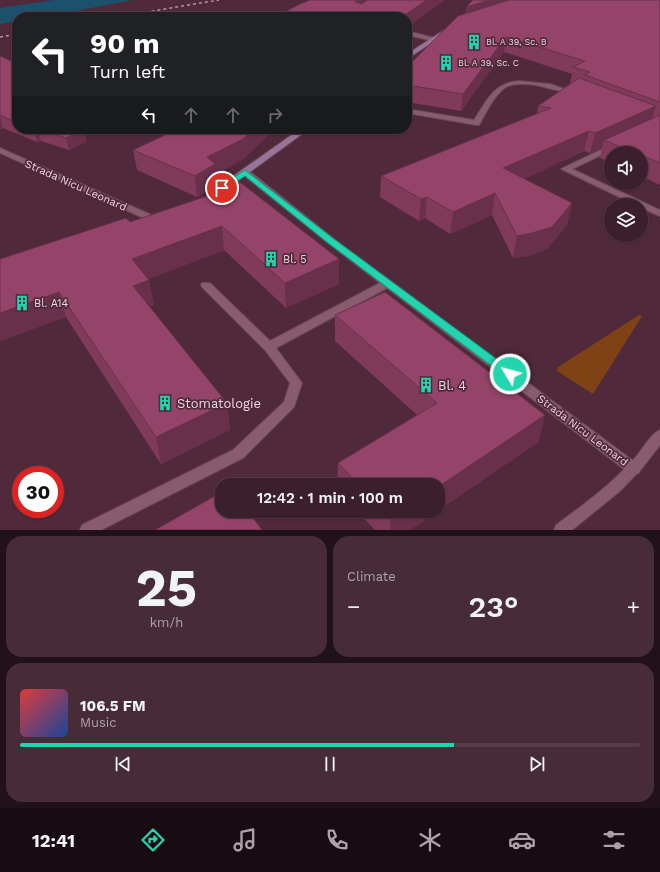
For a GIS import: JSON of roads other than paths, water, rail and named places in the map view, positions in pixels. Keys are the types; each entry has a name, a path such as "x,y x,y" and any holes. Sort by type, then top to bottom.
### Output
{"main road":[{"path":"412,54 452,28"},
{"path":"216,192 298,134"},
{"path":"138,224 157,217"}],"street":[{"path":"412,34 433,39"},
{"path":"412,112 476,123 500,89 509,83 547,85 581,96"},
{"path":"619,144 565,169 660,213"},
{"name":"Strada Nicu Leonard","path":"0,150 157,217"},
{"name":"Strada Nicu Leonard","path":"245,172 331,241 634,469"},
{"path":"269,347 388,283"},
{"path":"87,530 238,454 290,404 296,383 269,347 206,285"},
{"path":"561,530 618,485 634,469 660,435"}],"water":[{"path":"54,0 133,0 70,12 12,12 12,22 0,24 0,8"}],"railway":[{"path":"146,12 219,0"},
{"path":"0,37 12,35"}],"place":[{"name":"Bl. A 39, Sc. B","path":"474,42"},
{"name":"Bl. A 39, Sc. C","path":"446,63"},
{"name":"Bl. 5","path":"271,259"},
{"name":"Bl. A14","path":"22,303"},
{"name":"Bl. 4","path":"426,385"},
{"name":"Stomatologie","path":"165,403"}]}
